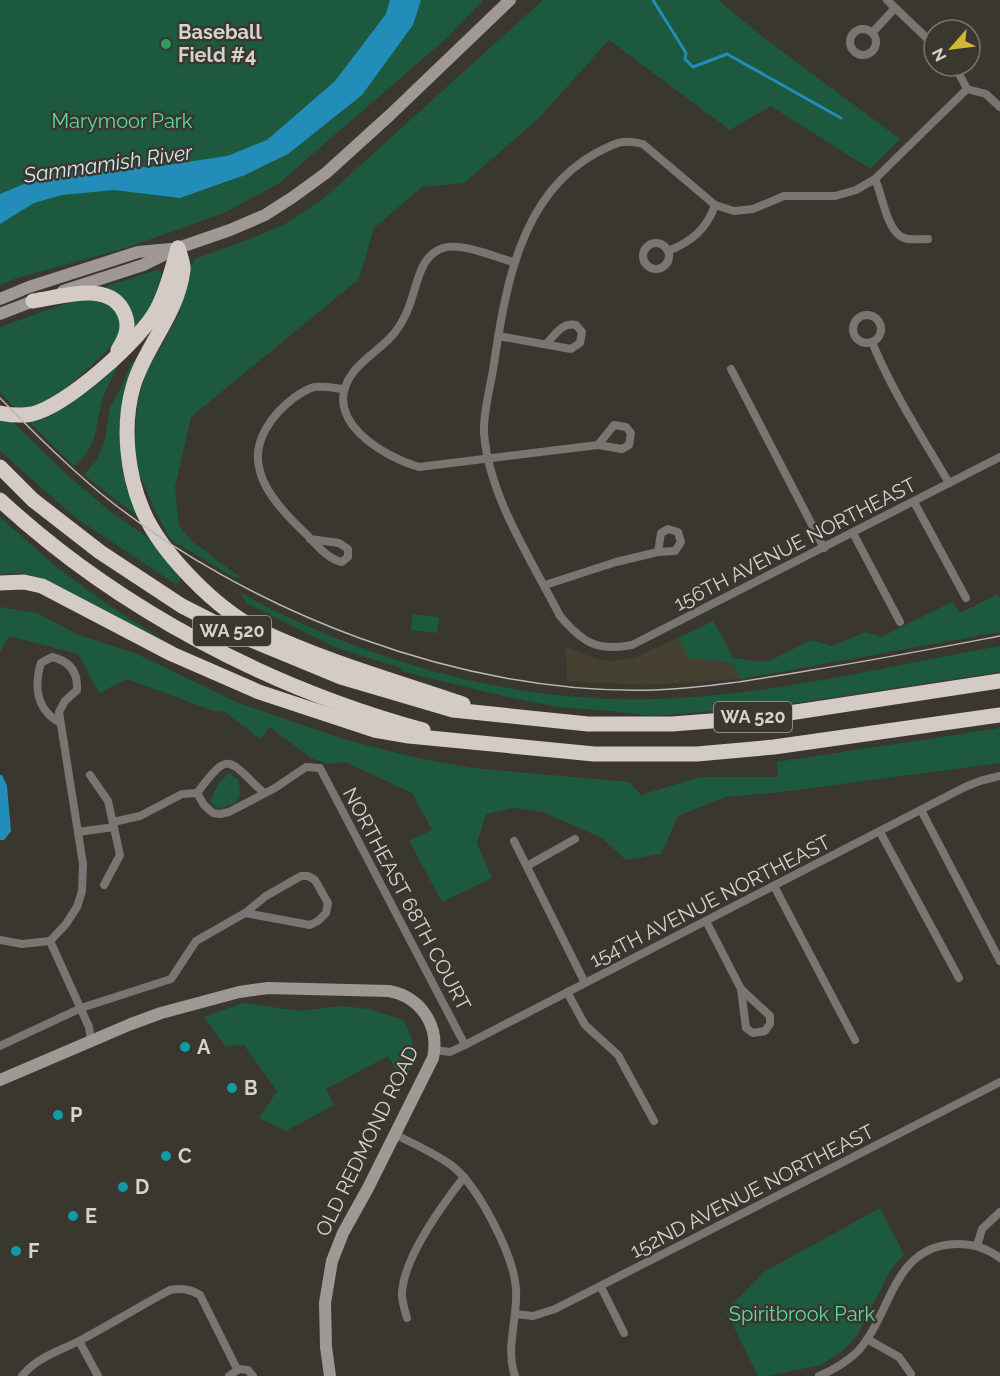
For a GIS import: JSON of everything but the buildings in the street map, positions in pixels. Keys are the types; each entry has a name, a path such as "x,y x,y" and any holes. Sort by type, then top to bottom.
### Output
{"highway":[{"path":"0,413 32,414 51,407 107,364 145,329 158,309 178,248"},
{"path":"178,248 183,268 172,309 133,386 129,416 128,443 132,478 143,512 161,541 213,600 257,629 317,655 503,717"},
{"path":"33,301 94,292 105,294 115,300 123,309 127,320 127,331 123,342 107,364"},
{"name":"WA 520","path":"0,467 33,500 100,552 182,606 239,635 341,677 409,699 453,710 503,717 588,724 683,723 763,717 1000,681"},
{"name":"WA 520","path":"0,500 25,523 99,578 169,624 245,664 333,701 391,721 467,742 594,754 697,754 774,747 1000,715"},
{"path":"0,583 24,582 42,586 172,654 259,692 337,720 409,736 467,742"}],"main road":[{"path":"0,314 143,265 178,248 256,219 293,198 326,173 510,0"},
{"path":"0,299 29,287 138,252 178,248"},
{"name":"OLD REDMOND ROAD","path":"0,1080 161,1013 239,992 268,988 389,991 406,996 419,1006 433,1029 435,1050 430,1066 343,1233 332,1261 325,1303 326,1347 330,1376"}],"street":[{"path":"887,0 922,34"},
{"path":"873,33 895,8"},
{"path":"961,78 967,89 986,94 1000,107"},
{"path":"658,552 616,562 545,585 496,493 484,430 498,336 513,262 543,199 578,163 621,141 630,140 643,144 715,205 734,211 753,209 784,196 836,196 856,190 875,179 967,89"},
{"path":"875,179 885,210 898,235 907,239 928,239"},
{"path":"668,250 682,245 700,233 715,205"},
{"path":"513,262 457,247 444,247 435,252 426,261 408,311 396,332 362,362 343,388 342,400 348,416 358,433 379,450 401,462 419,467 598,445"},
{"path":"498,336 547,343"},
{"path":"872,342 881,366 949,483"},
{"path":"730,369 824,548"},
{"path":"310,539 267,489 260,474 259,445 276,413 307,389 316,386 343,388"},
{"name":"156TH AVENUE NORTHEAST","path":"545,585 560,616 574,632 587,642 601,647 614,648 632,645 1000,457"},
{"path":"914,502 966,598"},
{"path":"853,533 900,622"},
{"path":"0,940 22,944 50,941 66,924 77,907 82,891 83,864 59,722 59,712 65,701 78,690 78,680 73,668 66,662 52,657 41,663 37,675 39,695 41,707 48,716 59,722"},
{"path":"223,763 230,763 264,793 229,812 220,814 213,813 204,806 197,793 216,767 223,763"},
{"name":"NORTHEAST 68TH COURT","path":"264,793 306,767 320,768 465,1045"},
{"path":"90,775 108,801 120,855 104,885"},
{"name":"154TH AVENUE NORTHEAST","path":"435,1050 450,1052 465,1045 965,787 1000,776"},
{"path":"78,832 140,816 182,794 197,793"},
{"path":"921,810 1000,961"},
{"path":"880,832 959,978"},
{"path":"527,866 575,839"},
{"path":"514,841 585,983"},
{"path":"0,1046 81,1008 171,979 196,941 245,913 266,896 301,876 308,876 315,880 328,903 326,913 310,925 245,913"},
{"path":"774,886 855,1040"},
{"path":"706,921 741,989 770,1016 770,1024 765,1031 753,1033 746,1028 741,989"},
{"path":"50,941 89,1027 91,1041"},
{"path":"567,992 585,1024 621,1059 654,1121"},
{"name":"152ND AVENUE NORTHEAST","path":"515,1314 542,1314 601,1287 1000,1082"},
{"path":"394,1134 451,1165 464,1177 477,1195 497,1232 514,1268 515,1314 510,1348 511,1367 515,1376"},
{"path":"407,1318 402,1296 405,1278 430,1225 464,1177"},
{"path":"977,1246 982,1229 1000,1212"},
{"path":"819,1376 846,1361 858,1351 867,1339 894,1285 910,1263 924,1253 950,1245 977,1246 1000,1258"},
{"path":"601,1287 624,1333"},
{"path":"22,1376 31,1365 40,1359 79,1341 170,1290 181,1288 192,1290 200,1295 237,1369"},
{"path":"867,1339 899,1357 911,1374"},
{"path":"79,1341 98,1376"},
{"path":"228,1376 237,1369 244,1369 253,1376"}],"shaded area":[{"path":"678,638 689,658 731,663 741,679 645,685 567,681 566,646 598,660 613,661 634,658"}],"green space":[{"name":"Marymoor Park","path":"0,0 483,0 448,37 278,184 224,213 126,248 17,278 0,285"},
{"path":"543,0 718,0 763,37 900,139 870,169 771,106 730,130 609,40 539,118 464,183 422,187 374,228 359,279 191,417 175,487 179,526 193,542 241,578 233,577 170,539 155,511 138,470 135,439 137,404 146,373 179,314 190,267 195,259 287,223 323,199"},
{"path":"156,270 161,272 157,297 134,330 105,287"},
{"path":"84,297 112,304 122,320 120,337 58,394 38,405 14,407 0,392 0,327"},
{"path":"137,360 124,399 140,518 84,475 96,461 104,444 110,407 123,384 130,364"},
{"path":"119,361 104,395 93,440 84,457 75,467 28,421 47,418 65,407"},
{"path":"0,419 12,421 66,474 111,512 154,542 180,577 179,583 175,584 76,518 0,451"},
{"path":"0,517 54,565 104,602 169,644 44,580 22,573 0,574"},
{"path":"241,593 345,642 399,661 454,677 568,696 625,699 722,695 802,683 1000,646 1000,672 776,706 651,716 557,707 401,671 401,668 337,648 246,603"},
{"path":"998,594 1000,632 741,679 731,663 689,658 678,638 713,621 734,658 769,661 811,640 832,646 866,632 881,637 952,602 960,613"},
{"path":"0,607 37,613 79,635 137,654 236,702 343,739 413,757 473,768 629,782 641,795 700,777 778,777 777,762 1000,728 1000,763 781,792 725,797 678,816 661,854 626,860 602,838 543,812 514,808 486,814 477,843 492,878 442,902 409,841 432,830 412,793 345,762 327,764 311,758 270,727 260,739 225,712 214,711 127,679 99,693 78,654 9,636 0,652"},
{"path":"413,614 439,617 437,633 411,630"},
{"path":"229,773 239,780 240,796 236,802 220,809 210,802 218,784"},
{"path":"243,1003 300,1011 342,1006 369,1009 403,1020 413,1044 414,1063 408,1071 399,1076 388,1056 326,1089 334,1105 286,1131 259,1118 277,1091 244,1045 225,1046 204,1017"},
{"name":"Spiritbrook Park","path":"880,1208 904,1254 890,1271 859,1332 841,1352 821,1365 758,1376 726,1311 764,1272"}],"water":[{"path":"390,0 421,0 413,25 362,95 288,154 245,175 180,198 114,190 62,195 34,203 0,224 0,194 50,173 160,166 227,156 267,140 335,81 386,14"},
{"path":"0,775 7,786 11,831 4,840 0,840"}],"waterway":[{"path":"653,0 686,53 685,59 693,67 727,54 841,118"}],"tram line":[{"path":"0,398 73,470 157,535 221,574 289,609 360,638 433,662 508,678 582,688 655,690 753,680 1000,636"}],"place":[{"name":"Baseball Field #4","path":"166,44"},
{"name":"A","path":"185,1047"},
{"name":"B","path":"232,1088"},
{"name":"P","path":"58,1115"},
{"name":"C","path":"166,1156"},
{"name":"D","path":"123,1187"},
{"name":"E","path":"73,1216"},
{"name":"F","path":"16,1251"}],"water label":[{"name":"Sammamish River","path":"108,164"}]}
